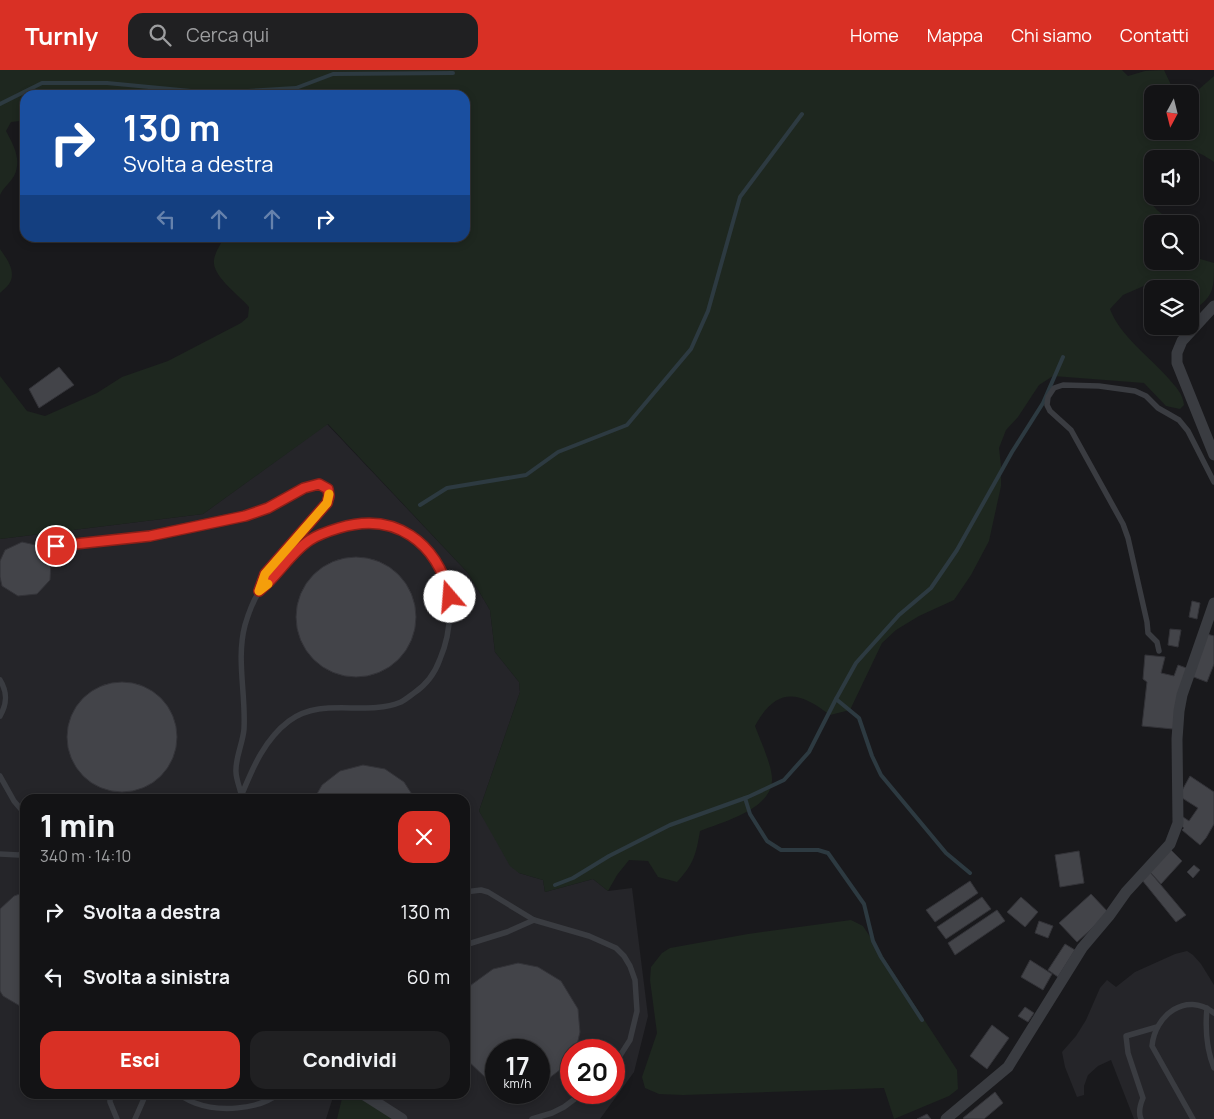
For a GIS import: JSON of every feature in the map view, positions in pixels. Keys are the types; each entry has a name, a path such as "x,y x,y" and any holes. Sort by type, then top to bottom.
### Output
{"street":[{"path":"1214,306 1182,341 1176,353 1177,363 1214,455"},
{"path":"946,1119 1008,1067 1082,948 1126,892 1170,844 1178,823 1177,739 1179,711 1182,696 1214,603"},
{"path":"371,1099 402,1119"}],"lane":[{"path":"1159,651 1157,642 1148,633 1124,524 1071,430 1050,411 1047,405 1048,397 1054,388 1063,385 1135,391 1146,396 1158,408 1179,420 1188,431 1214,482"},
{"path":"56,546 150,536 245,516 268,508 314,484 323,484 328,489 327,503 265,574 245,624 242,642 244,728 236,772 242,794"},
{"path":"243,794 255,763 272,736 290,720 304,713 326,708 380,707 401,702 419,690 431,677 440,660 449,632 451,611 446,582 440,568 424,546 406,532 370,522 346,526 321,534 311,540 301,547 271,582 259,591"},
{"path":"0,680 5,689 6,699 5,708 0,717"},
{"path":"0,776 20,808"},
{"path":"0,854 20,854"},
{"path":"470,891 481,890 488,892 534,920 581,933 616,948 630,966 636,987 637,1011 630,1040 625,1048"},
{"path":"470,943 507,932 534,920"},
{"path":"1193,1119 1152,1046 1153,1037 1157,1027 1174,1009 1195,1004 1207,1008 1214,1013"},
{"path":"1207,1008 1205,1027 1214,1068"},
{"path":"1140,1119 1142,1098 1128,1053 1126,1036 1157,1027"},
{"path":"110,1099 117,1119"},
{"path":"135,1119 144,1099"},
{"path":"187,1099 195,1103 222,1109 250,1107 267,1099"},
{"path":"532,1119 552,1113 568,1104"}],"shaded area":[{"path":"0,70 1122,70 1128,76 1145,71 1164,70 1171,85 1144,85 1144,140 1199,140 1199,89 1214,76 1214,162 1199,153 1199,150 1144,150 1144,205 1153,205 1164,215 1144,215 1144,270 1199,270 1199,259 1214,263 1212,290 1206,300 1199,306 1199,280 1144,280 1144,286 1123,295 1110,309 1120,328 1179,391 1184,405 1180,409 1166,406 1144,383 1053,376 1039,385 1018,417 1006,430 999,448 1001,486 989,541 971,575 954,600 919,616 896,630 882,643 850,710 830,715 808,701 788,696 771,704 755,726 772,775 769,791 763,800 744,814 700,831 693,858 687,870 677,882 658,877 648,861 629,860 617,875 608,891 593,879 545,892 543,880 519,873 510,866 479,811 520,692 519,682 495,652 490,610 468,573 328,424 203,514 0,539 0,376 27,411 45,416 97,393 122,377 168,361 241,323 248,317 249,307 219,275 214,264 222,242 470,242 470,90 20,90 20,121 11,122 6,131 16,153 16,170 14,176 0,195"},
{"path":"0,249 12,270 12,275 9,284 0,293"},
{"path":"327,424 468,573 490,610 495,652 519,682 520,692 479,811 519,873 543,880 545,892 593,879 608,891 632,888 648,1016 634,1072 625,1084 625,1039 560,1039 560,1104 611,1104 600,1119 408,1119 377,1099 470,1099 470,794 20,794 20,1099 332,1099 326,1119 0,1119 0,539 203,514"},
{"path":"851,920 863,926 957,1070 958,1089 949,1096 894,1119 884,1088 683,1095 659,1094 645,1088 642,1077 657,1033 650,980 651,967 662,953 670,948 748,934"},
{"path":"1187,951 1201,964 1214,985 1214,1119 1134,1119 1111,1060 1098,1066 1088,1075 1084,1086 1084,1095 1077,1097 1065,1067 1062,1052 1076,1036 1086,1020 1100,988 1107,980 1116,987 1135,972 1175,954"},
{"path":"342,1099 366,1099 396,1119 337,1119"}],"building":[{"path":"59,367 74,385 39,408 29,389"},
{"path":"22,542 40,546 51,561 50,580 37,594 18,596 2,586 0,561 5,550"},
{"path":"356,557 368,558 379,562 389,567 398,575 406,584 411,594 415,605 415,629 411,640 406,650 398,659 389,667 379,672 368,676 356,677 344,676 333,672 323,667 314,659 306,650 301,640 297,629 296,617 297,605 301,594 306,584 314,575 323,567 333,562 344,558"},
{"path":"1192,601 1200,603 1197,619 1189,617"},
{"path":"1170,629 1181,630 1178,647 1168,645"},
{"path":"1207,634 1214,636 1214,664 1207,682 1191,676"},
{"path":"1145,655 1165,657 1161,673 1174,676 1178,665 1189,669 1173,729 1142,726 1147,682 1143,679"},
{"path":"122,682 143,686 161,698 173,716 177,737 173,758 161,776 143,788 122,792 101,788 83,776 71,758 67,737 71,716 83,698 101,686"},
{"path":"363,765 385,769 404,782 412,794 317,794 322,785 340,771"},
{"path":"1190,776 1214,792 1214,824 1200,845 1182,830 1184,828 1179,824 1180,815 1189,821 1198,808 1179,796"},
{"path":"1170,849 1182,861 1161,884 1150,872"},
{"path":"1079,851 1084,883 1060,887 1055,855"},
{"path":"1194,865 1200,870 1193,878 1187,872"},
{"path":"1150,872 1186,915 1176,922 1142,880"},
{"path":"970,881 978,893 935,922 926,910"},
{"path":"20,894 20,1006 3,996 0,991 0,909 14,896"},
{"path":"1091,894 1109,913 1077,942 1059,923"},
{"path":"982,897 991,909 946,939 937,927"},
{"path":"1021,897 1038,912 1025,927 1007,912"},
{"path":"997,910 1005,921 955,955 948,943"},
{"path":"1039,921 1053,926 1048,938 1035,933"},
{"path":"1065,944 1075,950 1058,977 1048,970"},
{"path":"1030,960 1052,974 1043,990 1021,977"},
{"path":"518,963 538,967 561,981 578,1009 580,1032 578,1039 560,1039 560,1070 550,1077 550,1039 485,1039 485,1077 470,1063 471,985 493,969"},
{"path":"1025,1007 1034,1013 1028,1022 1018,1016"},
{"path":"992,1025 1009,1038 987,1069 970,1056"},
{"path":"995,1092 1003,1103 984,1119 963,1118"},
{"path":"927,1114 931,1119 917,1119"}],"waterway":[{"path":"262,90 296,88 333,74 453,73"},
{"path":"28,90 42,83 107,83 180,90"},
{"path":"0,104 20,94"},
{"path":"420,505 447,488 526,475 558,452 627,425 691,349 708,311 740,197 802,114"},
{"path":"555,885 573,878 609,856 670,825 748,797 784,780 809,752 856,663 899,615 931,588 957,550 1012,452 1043,403 1063,357"},
{"path":"836,699 859,718 872,756 881,775 946,853 970,873"},
{"path":"745,798 750,814 767,841 781,850 818,850 828,853 864,904 873,941 881,957 922,1020"}],"slow traffic":[{"path":"268,584 259,591 265,574 327,503 329,494"}],"route":[{"path":"56,546 150,536 245,516 268,508 304,488 314,484 323,484 329,492 327,503 265,574 259,591 271,582 301,547 311,540 321,534 346,526 370,522 394,527 406,532 424,546 440,568 450,597"}]}
